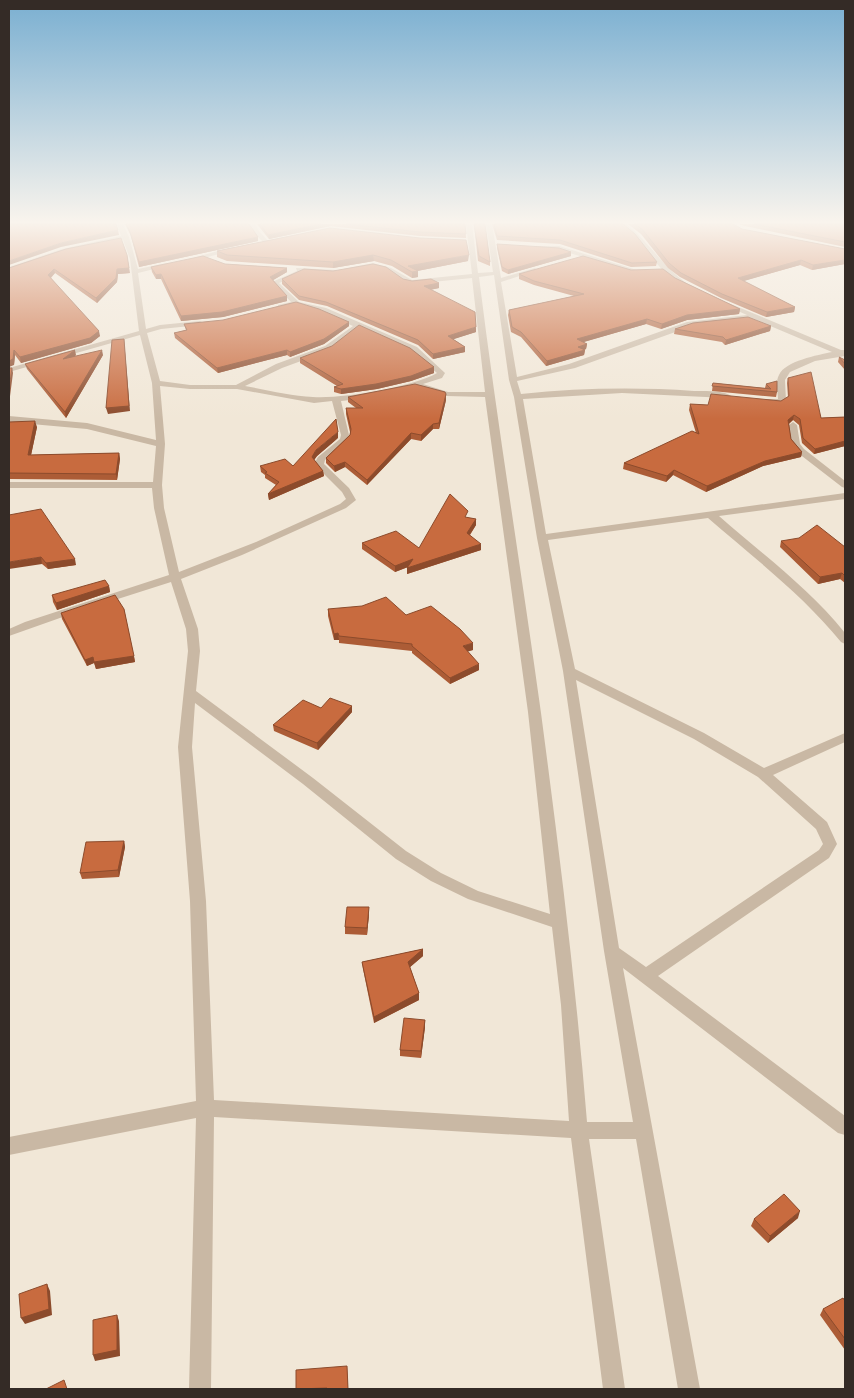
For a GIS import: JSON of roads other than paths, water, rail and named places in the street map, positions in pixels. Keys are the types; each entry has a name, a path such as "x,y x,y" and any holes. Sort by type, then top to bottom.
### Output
{"street":[{"path":"137,289 143,331 156,383 161,444 157,486 164,536 192,629 194,652 185,747 198,902 205,1108 200,1389"},
{"path":"282,289 296,303"},
{"path":"477,289 489,395 534,712 569,1006 579,1130 614,1389"},
{"path":"500,289 513,380 518,397 542,538 569,671 612,952 689,1389"},
{"path":"718,301 844,354"},
{"path":"156,383 190,387 238,387 314,400 359,396 415,384 439,376 441,373 420,353 323,310 296,303 275,308"},
{"path":"513,380 572,366 690,324 755,317"},
{"path":"9,370 143,331 174,325 207,323"},
{"path":"238,387 279,366 328,348 360,325"},
{"path":"759,401 782,401 781,383 783,373 789,368 844,354"},
{"path":"415,384 447,394 489,395"},
{"path":"518,397 592,390 660,390 733,397"},
{"path":"9,633 50,616 175,577 286,532 343,506 351,500 350,493 324,471 319,464 320,459 344,440 345,434 336,399"},
{"path":"10,421 87,426 161,444"},
{"path":"793,426 796,444 801,451 845,485"},
{"path":"9,485 157,486"},
{"path":"542,538 845,496"},
{"path":"711,515 805,596 828,619 845,640"},
{"path":"569,671 699,736 762,774 822,826 830,844 824,854 646,976"},
{"path":"191,693 256,744 308,781 401,855 436,877 473,895 558,923"},
{"path":"762,774 845,737"},
{"path":"612,952 845,1128"},
{"path":"9,1146 205,1108 579,1130 644,1131"}]}
